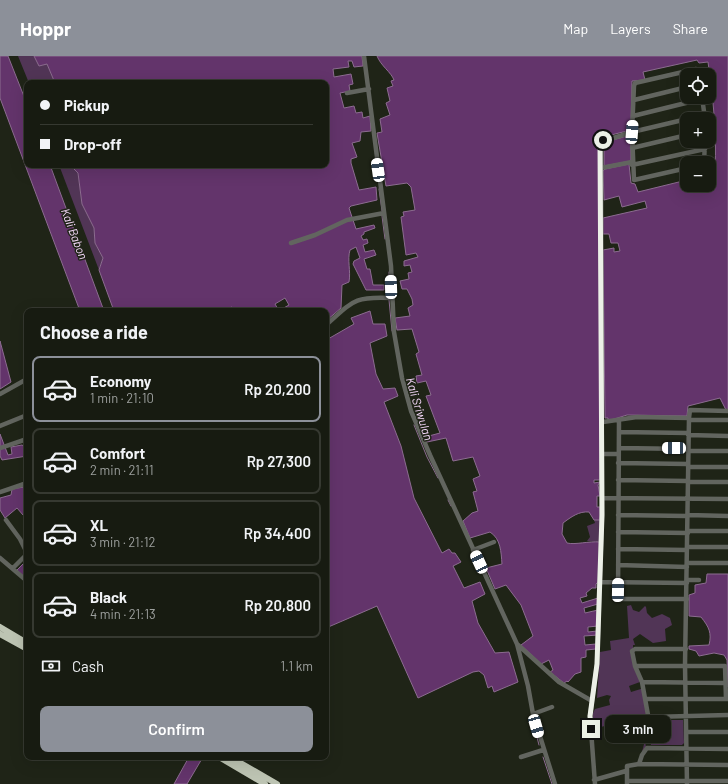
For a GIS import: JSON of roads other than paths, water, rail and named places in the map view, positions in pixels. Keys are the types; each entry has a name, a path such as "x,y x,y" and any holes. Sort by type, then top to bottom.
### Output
{"highway":[{"path":"0,627 24,641"},
{"path":"0,634 24,647"},
{"path":"224,760 265,784"},
{"path":"235,760 277,784"}],"street":[{"path":"364,56 390,266 394,332 402,378 412,411 473,550 517,644 528,686 533,714 543,750 555,784"},
{"path":"680,73 635,83 632,132 633,179 635,180 680,170"},
{"path":"347,93 369,89"},
{"path":"634,100 680,89"},
{"path":"633,116 680,104"},
{"path":"626,771 596,781 591,733 592,701 597,664 602,498 600,168 602,140 680,121"},
{"path":"632,148 680,137"},
{"path":"600,168 632,164 705,149 704,156"},
{"path":"291,243 315,235 347,220 384,213"},
{"path":"329,322 348,306 362,298 392,298"},
{"path":"0,394 24,381"},
{"path":"687,783 685,665 689,419 690,410 728,411"},
{"path":"0,426 24,416"},
{"path":"602,422 637,417 728,420"},
{"path":"619,420 618,599 687,599"},
{"path":"619,432 728,436"},
{"path":"3,448 24,441"},
{"path":"618,448 728,451"},
{"path":"602,454 618,454"},
{"path":"618,464 728,467"},
{"path":"618,480 728,482"},
{"path":"0,492 24,484"},
{"path":"602,498 728,499"},
{"path":"618,515 728,516"},
{"path":"6,520 24,547"},
{"path":"618,532 728,531"},
{"path":"473,550 494,542"},
{"path":"618,549 728,547"},
{"path":"12,568 24,556"},
{"path":"0,559 24,578"},
{"path":"618,565 687,565 728,563"},
{"path":"600,582 699,580"},
{"path":"517,644 523,647 559,682 592,701"},
{"path":"686,649 634,649 632,653 635,666 642,682 649,717 728,715"},
{"path":"635,666 725,666 727,699 645,699"},
{"path":"642,682 726,682"},
{"path":"533,714 552,707"},
{"path":"686,732 728,732"},
{"path":"639,764 642,755 647,748 728,748"},
{"path":"521,757 543,750"},
{"path":"728,765 639,764 628,765 626,771 627,782 687,783 728,781"}],"water":[{"path":"0,56 8,56 24,96 24,162 0,98"},
{"path":"34,56 362,56 363,66 354,67 352,61 348,61 349,67 333,69 334,77 351,74 353,84 349,85 350,91 340,93 344,108 354,106 356,113 362,112 363,118 370,116 371,131 361,132 360,141 352,143 357,157 351,159 351,163 359,190 376,187 377,200 351,206 349,208 356,229 374,225 375,228 364,232 361,236 363,240 367,239 368,243 363,245 365,252 374,250 376,255 364,259 367,269 370,269 373,285 384,285 384,290 366,290 353,264 354,261 360,258 356,247 350,250 349,282 342,285 341,308 329,318 329,308 284,308 289,305 285,298 275,304 277,308 113,308 99,270 103,258 95,243 94,228 82,204 78,173 73,168 329,168 329,80 54,80 47,64 39,66"},
{"path":"377,56 728,56 728,410 726,410 720,398 688,406 687,416 627,415 608,421 608,418 605,418 603,250 614,248 614,252 620,251 618,243 611,243 609,234 603,234 603,218 647,208 645,201 622,207 619,196 604,200 603,171 605,169 629,164 631,183 635,184 638,192 680,182 680,192 716,192 716,112 714,112 713,104 716,104 716,68 709,68 708,62 699,63 697,60 643,72 645,80 632,81 631,130 599,138 600,480 594,480 594,483 600,482 598,485 600,496 597,496 597,507 600,507 600,520 594,520 589,512 578,513 563,523 562,534 567,543 574,544 600,542 599,581 596,584 596,588 592,588 586,593 587,596 580,598 582,603 598,598 598,604 584,608 585,613 598,610 598,626 588,627 588,632 597,631 598,635 584,636 585,645 596,644 596,649 586,650 586,657 581,658 581,672 575,674 568,682 567,681 564,683 550,672 553,670 549,660 541,664 521,645 533,636 521,605 506,585 495,589 486,568 502,564 500,546 494,535 490,532 470,538 463,521 472,513 478,511 473,492 477,491 473,479 480,476 473,457 453,461 446,438 427,442 425,437 440,433 426,396 431,395 426,381 417,383 416,376 422,375 416,354 419,352 412,329 397,330 395,318 410,316 408,308 413,305 407,289 402,289 400,281 409,279 408,273 412,272 410,265 404,266 404,261 418,257 416,253 406,255 401,217 404,216 403,212 415,210 411,187 407,183 386,186 377,133 382,132 380,119 390,115 386,103 390,101 387,88 393,86 391,81 394,80 391,74"},
{"path":"631,135 631,161 604,166 605,142"},
{"name":"Kali Babon","path":"26,168 51,168 103,308 79,308"},
{"path":"370,311 373,324 385,324 387,336 370,343 376,374 383,389 395,388 398,396 384,402 401,446 414,498 442,553 449,549 452,553 455,553 461,562 453,566 464,588 480,582 485,594 472,601 478,623 495,653 509,652 518,682 494,692 492,686 488,688 484,675 479,671 473,672 418,698 377,606 329,627 329,338 354,324 351,318"},
{"path":"0,341 11,382 0,389"},
{"path":"0,434 8,455 12,454 11,447 22,445 24,446 24,456 2,460 0,456"},
{"path":"24,487 24,514 17,508 5,518 0,510 0,498 11,495 12,489"},
{"path":"24,564 24,577 17,570"},
{"path":"707,574 728,574 728,687 727,660 724,655 714,653 699,656 696,651 689,649 689,646 709,645 710,641 708,627 701,617 689,616 689,595 695,593 695,585 706,583"},
{"path":"187,760 201,760 187,784 174,784"}],"waterway":[{"name":"Kali Sriwulan","path":"379,189 382,211"},
{"name":"Kali Sriwulan","path":"382,216 385,239"},
{"name":"Kali Sriwulan","path":"389,272 389,297"},
{"name":"Kali Sriwulan","path":"389,300 392,331"},
{"name":"Kali Sriwulan","path":"414,425 427,457 438,478"},
{"name":"Kali Sriwulan","path":"448,500 451,506"},
{"name":"Kali Sriwulan","path":"533,722 539,745"},
{"name":"Kali Sriwulan","path":"543,757 552,784"}]}
